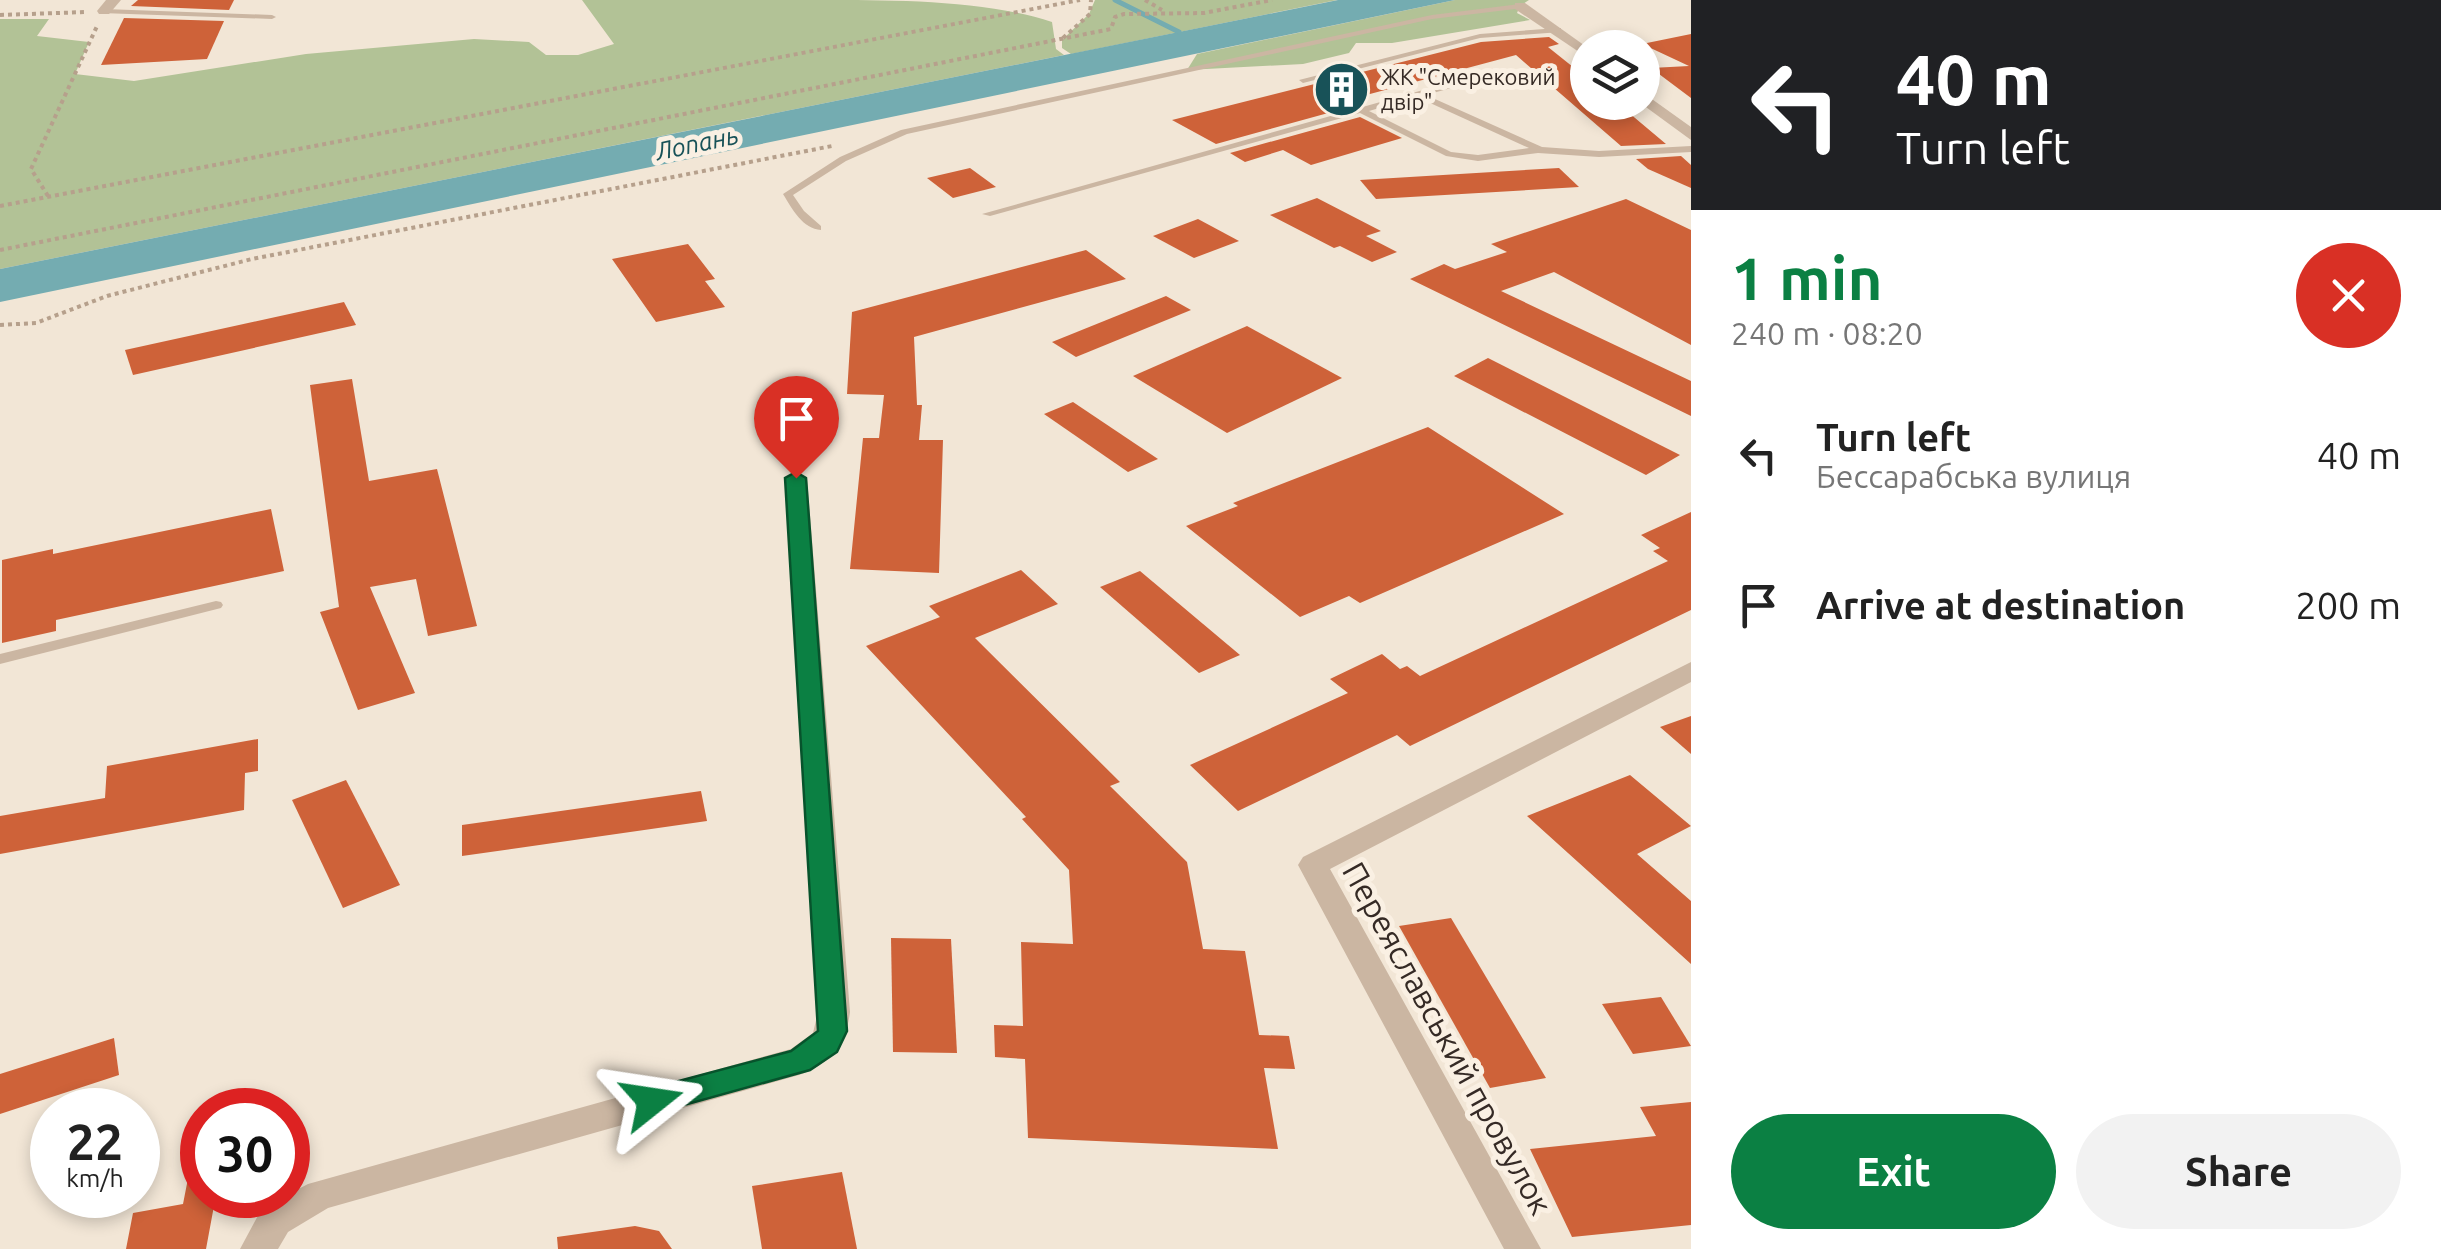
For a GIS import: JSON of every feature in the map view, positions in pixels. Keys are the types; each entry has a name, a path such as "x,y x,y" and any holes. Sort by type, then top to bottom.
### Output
{"street":[{"path":"1520,6 1570,40"},
{"path":"1660,111 1691,135"},
{"path":"258,1249 275,1220 320,1195 799,1061 826,1043 834,1012 796,478"},
{"name":"Переяславський провулок","path":"1523,1249 1313,864 1691,671"}],"lane":[{"path":"108,6 272,18"},
{"path":"818,228 800,214 788,194 843,159 904,132 1432,16 1520,6"},
{"path":"1302,80 1480,36 1558,30"},
{"path":"987,214 1448,86"},
{"path":"1419,94 1538,150"},
{"path":"1363,111 1449,154 1478,158 1538,150 1617,154 1691,149"},
{"path":"0,660 216,605"}],"path":[{"path":"0,206 488,116 1080,0"},
{"path":"1060,40 1090,14 1091,0"},
{"path":"1145,0 1165,11"},
{"path":"0,250 1110,30 1115,17 1124,14 1204,13 1272,0"},
{"path":"48,196 31,169 108,6"},
{"path":"0,15 108,6"},
{"path":"0,325 36,323 107,296 252,259 846,144"}],"green space":[{"path":"582,0 879,0 969,5 1052,22 1056,49 1064,55 0,269 0,19 49,19 37,36 89,42 75,74 134,81 306,54 474,39 529,42 546,55 578,55 614,44"},
{"path":"1095,0 1337,0 1071,54 1062,48 1062,40 1089,14"},
{"path":"1455,0 1529,0 1517,13 1530,20 1392,43 1356,43 1349,53 1303,64 1187,70 1197,54"}],"water":[{"name":"Лопань","path":"1338,0 1455,0 0,302 0,269"}],"building":[{"path":"138,0 234,0 229,10 131,6"},
{"path":"124,18 224,21 207,59 101,65"},
{"path":"1691,34 1691,98 1660,75 1660,68 1689,66 1660,52 1660,40"},
{"name":"ЖК \"Смерековий двір\"","path":"1549,37 1559,44 1548,47 1570,65 1570,102 1516,55 1340,102 1350,107 1216,144 1172,120 1481,42"},
{"path":"1360,117 1402,138 1311,165 1283,150 1245,162 1230,153"},
{"name":"ЖК \"Смерековий двір\"","path":"1591,120 1637,120 1666,144 1621,146"},
{"path":"1681,156 1691,165 1691,188 1648,169 1636,159"},
{"path":"970,168 996,187 953,198 927,178"},
{"path":"1559,168 1579,187 1376,199 1360,180"},
{"path":"1317,198 1381,231 1366,236 1397,252 1372,262 1340,246 1334,248 1270,215"},
{"path":"1626,199 1691,230 1691,345 1554,272 1501,291 1691,381 1691,416 1410,279 1444,264 1455,269 1507,252 1491,244"},
{"path":"1198,219 1239,241 1194,258 1153,236"},
{"path":"688,244 715,279 705,281 725,307 656,322 612,259"},
{"path":"1086,250 1126,279 914,337 917,405 922,405 919,440 943,440 939,573 850,569 863,438 879,438 884,395 847,394 852,312"},
{"path":"1166,296 1191,310 1076,357 1052,342"},
{"path":"344,302 356,325 133,375 125,350"},
{"path":"1247,326 1342,378 1227,433 1133,376"},
{"path":"1488,358 1680,455 1646,475 1454,376"},
{"path":"352,379 369,481 437,469 477,626 428,636 416,579 370,587 415,693 358,710 320,612 339,607 310,385"},
{"path":"1073,402 1158,459 1128,472 1044,414"},
{"path":"1428,427 1564,514 1360,603 1349,596 1300,617 1186,526 1238,506 1233,503"},
{"path":"271,509 284,571 56,620 56,631 2,643 2,560 53,549 53,554"},
{"path":"1691,512 1691,610 1410,746 1397,735 1238,811 1190,765 1348,693 1330,679 1382,654 1400,669 1407,666 1420,676 1668,561 1653,551 1660,548 1641,535"},
{"path":"1021,570 1058,604 975,638 1120,782 1110,786 1187,862 1203,949 1245,951 1259,1035 1289,1036 1295,1069 1264,1068 1278,1149 1028,1138 1025,1059 995,1057 994,1025 1023,1026 1021,942 1073,944 1069,870 1022,819 1026,817 866,646 940,617 929,606"},
{"path":"1140,571 1240,655 1199,673 1100,587"},
{"path":"1691,716 1691,754 1660,727"},
{"path":"258,739 258,771 245,773 244,810 0,854 0,816 105,798 107,766"},
{"path":"1630,775 1691,826 1637,854 1691,901 1691,964 1527,816"},
{"path":"346,780 400,885 343,908 292,800"},
{"path":"701,791 707,821 462,856 462,825"},
{"path":"1451,918 1546,1078 1490,1088 1399,926"},
{"path":"891,938 951,939 957,1053 893,1052"},
{"path":"1661,997 1691,1046 1633,1054 1602,1004"},
{"path":"114,1038 119,1075 79,1088 30,1088 30,1104 0,1114 0,1074"},
{"path":"1691,1102 1691,1225 1572,1237 1530,1149 1656,1136 1640,1107"},
{"path":"842,1172 857,1249 762,1249 752,1186"},
{"path":"180,1205 180,1218 212,1218 206,1249 126,1249 132,1218 160,1218 160,1208"},
{"path":"635,1226 659,1231 672,1249 558,1249 557,1237"}],"waterway":[{"path":"1115,0 1179,32"}],"place":[{"name":"ЖК \"Смерековий двір\"","path":"1342,89"}],"route":[{"path":"652,1101 799,1061 815,1053 832,1031 834,1012 796,478"}]}
